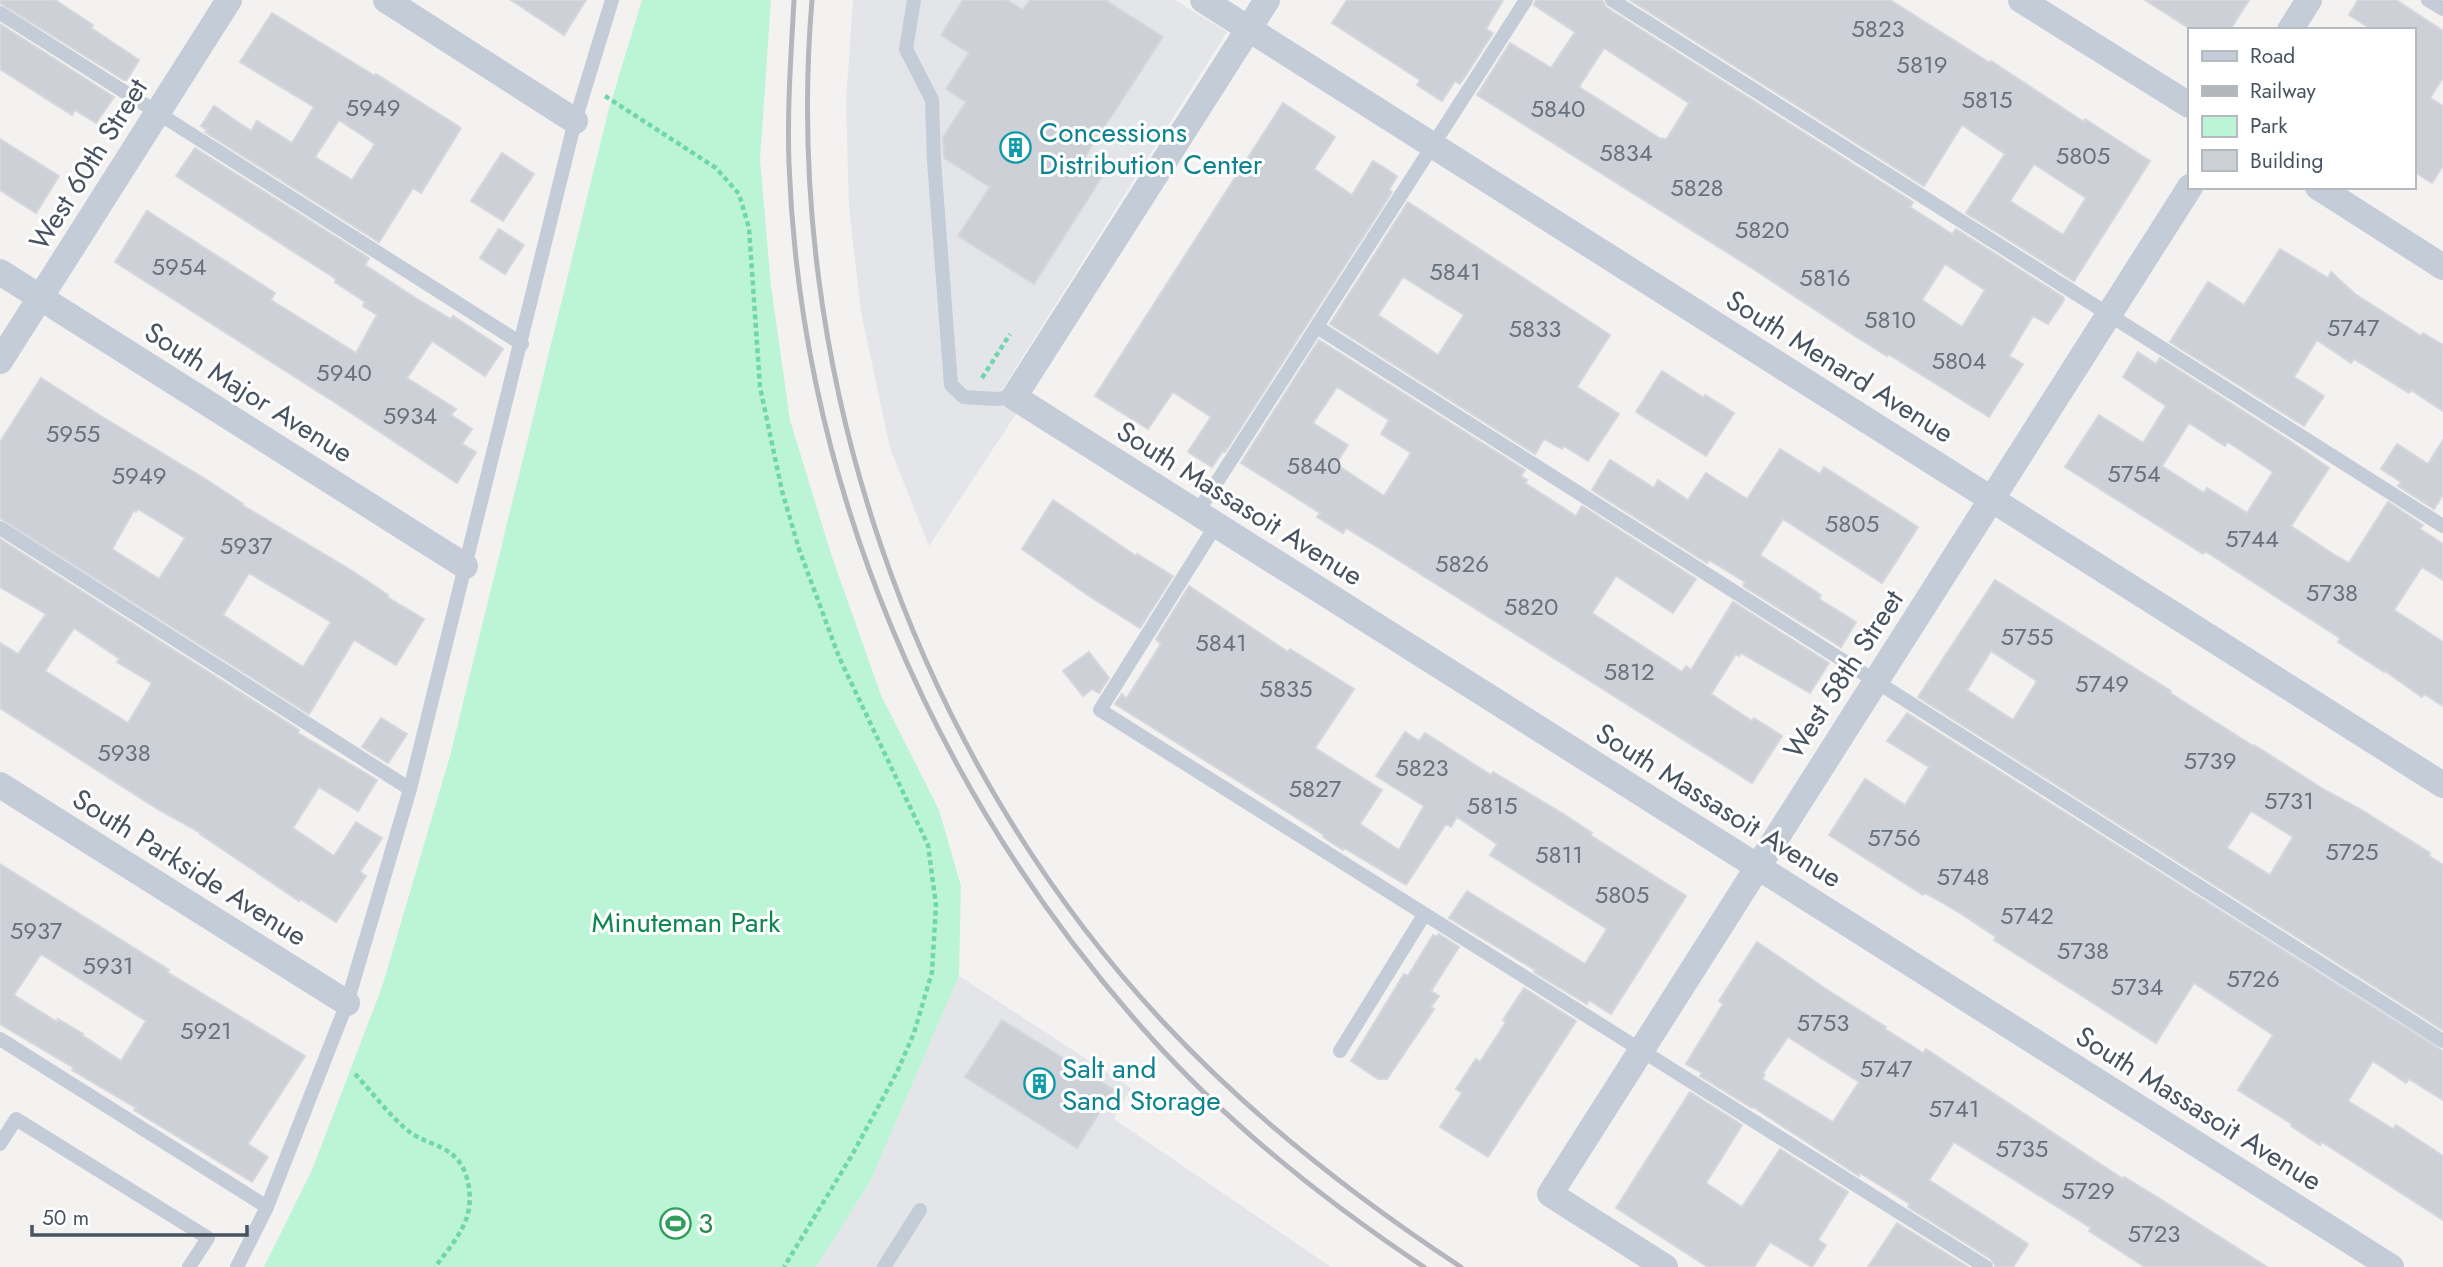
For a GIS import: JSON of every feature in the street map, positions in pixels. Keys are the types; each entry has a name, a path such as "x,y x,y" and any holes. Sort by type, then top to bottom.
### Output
{"street":[{"name":"West 60th Street","path":"0,361 229,0"},
{"path":"386,0 575,121"},
{"name":"South Menard Avenue","path":"1203,0 2443,785"},
{"path":"1014,397 1267,0"},
{"path":"2021,0 2188,104"},
{"path":"2291,28 2309,0"},
{"name":"West 58th Street","path":"1665,1267 1550,1194 2189,189"},
{"path":"2321,189 2443,267"},
{"name":"South Major Avenue","path":"0,271 465,566"},
{"name":"South Massasoit Avenue","path":"1014,397 2391,1267"},
{"name":"South Parkside Avenue","path":"0,785 347,1003"}],"lane":[{"path":"237,1267 267,1207 347,1003 410,789 575,121 612,0"},
{"path":"914,0 906,49 932,100 951,385 964,397 1014,397"},
{"path":"1526,0 1317,327 1100,710 1986,1267"},
{"path":"1612,0 2443,526"},
{"path":"2428,0 2443,9"},
{"path":"0,13 522,344"},
{"path":"1317,327 2443,1041"},
{"path":"0,528 410,789"},
{"path":"1340,1051 1424,915"},
{"path":"0,1039 267,1207"},
{"path":"0,1144 16,1119 208,1238 189,1267"},
{"path":"884,1267 920,1210"}],"path":[{"path":"612,100 716,168 738,194 743,205 749,228 760,387 769,440 799,549 839,657 928,845 933,872 936,905 932,972 914,1033 897,1072 852,1155 784,1267"},
{"path":"970,397 1010,334"},
{"path":"355,1074 412,1133 455,1156 464,1168 468,1182 468,1216 435,1267"}],"shaded area":[{"path":"853,0 1175,0 1227,32 996,399 1016,414 929,546 890,448 861,312 849,208 846,102"},
{"path":"959,976 1131,1088 1114,1119 1331,1267 816,1267 870,1182"}],"green space":[{"name":"Minuteman Park","path":"642,0 771,0 760,160 771,286 790,420 831,554 881,695 939,810 961,886 959,976 870,1182 816,1267 264,1267 312,1170 382,987 450,756 608,112"}],"building":[{"path":"0,0 55,0 139,60 127,80 124,80 0,3"},
{"path":"511,0 586,0 564,35"},
{"name":"Concessions Distribution Center","path":"963,0 1007,0 1023,10 1030,0 1105,0 1163,37 1082,161 1103,175 1034,284 958,236 990,187 944,158 943,137 966,102 946,89 969,53 941,35"},
{"path":"1347,0 1503,0 1486,29 1493,33 1460,84 1455,81 1442,101 1417,85 1420,80 1332,23"},
{"path":"1536,0 1602,0 1607,8 1913,202 1910,207 1952,234 1956,229 2063,297 2064,300 2048,324 2033,316 2009,356 2023,364 1989,417 1855,336 1477,95 1510,43 1551,68 1575,32 1534,5","holes":["1604,48 1689,103 1666,140 1579,87","1945,264 1985,290 1962,327 1922,300"]},
{"path":"1630,0 1890,0 2150,161 2074,281 1966,213 2005,154 1962,125 1924,186","holes":["2034,164 2086,198 2063,235 2010,201"]},
{"path":"2145,0 2249,0 2231,28 2189,28"},
{"path":"2358,0 2396,0 2443,31 2443,78 2430,98 2443,106 2443,166 2432,183 2415,172 2415,28 2370,28 2349,15"},
{"path":"272,13 461,128 421,193 413,188 379,242 205,132 207,130 201,126 214,106 251,131 257,121 292,143 314,107 240,62","holes":["339,120 375,144 352,180 315,157"]},
{"path":"0,24 114,97 96,123 75,110 72,115 0,69"},
{"path":"1283,103 1335,137 1314,169 1352,195 1373,161 1397,176 1389,190 1392,192 1225,452 1223,451 1212,467 1188,452 1211,417 1173,392 1148,429 1095,396"},
{"path":"0,139 59,176 36,213 0,190"},
{"path":"195,148 369,258 365,265 417,299 451,319 453,316 503,349 485,376 432,341 407,378 456,409 451,415 472,429 462,444 476,452 457,483 115,262 147,211 275,293 271,300 356,353 377,315 363,306 365,302 335,282 336,279 176,176"},
{"path":"502,153 534,174 503,221 471,201"},
{"path":"1408,202 1610,335 1577,387 1619,414 1588,461 1564,446 1562,449 1544,439 1535,454 1330,324","holes":["1403,277 1464,315 1438,355 1378,315"]},
{"path":"499,229 524,245 505,274 480,258"},
{"path":"2280,249 2328,278 2331,272 2355,294 2421,336 2423,333 2443,345 2443,411 2354,359 2351,363 2317,340 2294,377 2324,396 2304,426 2170,342 2208,282 2244,305"},
{"path":"1319,340 1525,470 1521,476 1527,480 1525,483 1576,516 1582,506 1696,579 1673,613 1616,576 1592,613 1682,672 1686,666 1691,670 1733,602 1829,663 1810,693 1741,653 1739,656 1736,654 1711,694 1752,721 1754,718 1782,736 1752,783 1387,553 1346,528 1343,533 1317,517 1320,513 1241,463","holes":["1337,387 1389,420 1381,434 1411,453 1384,496 1336,464 1348,445 1313,423"]},
{"path":"2138,352 2156,364 2160,358 2329,468 2291,526 2349,563 2388,502 2423,525 2420,529 2443,544 2443,580 2422,567 2394,610 2443,642 2443,706 2424,694 2422,697 2338,642 2340,638 2205,551 2203,554 2065,467 2099,415 2143,443 2166,406 2123,377","holes":["2189,423 2225,446 2228,442 2273,472 2247,513 2207,488 2204,493 2162,466"]},
{"path":"1662,371 1704,398 1705,395 1734,413 1706,456 1636,412"},
{"path":"41,378 354,572 388,595 387,597 424,619 396,665 354,640 309,714 0,518 0,442","holes":["138,509 185,538 159,579 112,549 134,510 136,512","249,573 331,622 303,667 223,615"]},
{"path":"2443,440 2443,495 2434,509 2398,486 2401,482 2381,469 2397,444 2428,464"},
{"path":"1780,449 1820,474 1824,467 1918,527 1882,583 1783,519 1760,555 1821,595 1819,599 1856,622 1841,647 1743,586 1745,582 1709,560 1707,563 1592,490 1610,460 1654,488 1658,480 1688,500 1706,473 1747,499"},
{"path":"1053,500 1136,556 1137,554 1173,576 1140,628 1022,549"},
{"path":"0,539 299,730 298,733 377,780 358,811 319,787 293,828 334,856 356,822 382,838 360,872 366,876 336,922 300,899 299,901 201,833 159,810 0,708 0,643 18,654 46,614 0,587","holes":["74,628 120,659 117,662 152,683 128,723 45,671"]},
{"path":"1995,580 2253,746 2430,853 2429,856 2443,865 2443,1030 1918,697","holes":["1991,651 2037,681 2013,720 1967,690","2251,811 2293,837 2270,875 2227,848"]},
{"path":"1189,586 1288,652 1290,649 1354,689 1315,748 1382,790 1360,824 1399,850 1424,806 1376,776 1405,732 1419,741 1425,733 1491,775 1493,772 1565,815 1592,833 1590,835 1686,896 1611,1014 1589,1000 1587,1004 1449,918 1467,891 1585,964 1607,929 1490,855 1497,844 1457,817 1451,827 1446,824 1406,885 1344,848 1343,850 1323,837 1324,835 1115,704 1122,694 1126,699 1161,644 1156,639"},
{"path":"1089,652 1109,678 1099,693 1092,689 1083,696 1063,671"},
{"path":"1907,713 2443,1051 2443,1100 2409,1079 2406,1083 2373,1061 2348,1101 2393,1129 2396,1125 2443,1156 2443,1220 2322,1142 2320,1145 2238,1090 2273,1035 2194,983 2156,1043 1994,940 1996,937 1960,913 1925,893 1923,895 1829,835 1865,779 1905,805 1929,767 1887,741"},
{"path":"381,718 407,734 388,763 362,747"},
{"path":"0,864 169,970 167,972 305,1056 248,1144 268,1157 252,1182 0,1024","holes":["41,954 146,1021 121,1061 83,1034 58,1019 57,1022 14,995"]},
{"path":"1439,934 1459,947 1431,991 1439,996 1431,1007 1434,1009 1387,1079 1378,1079 1351,1061 1404,974 1408,976 1433,935 1437,937"},
{"path":"1757,942 1886,1027 1885,1029 1923,1053 1926,1049 2123,1179 2124,1177 2157,1197 2267,1267 2145,1267 2089,1231 2091,1228 1954,1142 1929,1180 2028,1244 2013,1267 1996,1267 1991,1259 1908,1207 1910,1204 1860,1173 1859,1176 1700,1076 1702,1073 1686,1064 1723,1004 1719,1001","holes":["1788,1037 1859,1082 1833,1122 1762,1079 1765,1075 1763,1073"]},
{"path":"1524,988 1576,1021 1488,1157 1440,1127 1462,1093 1456,1089 1476,1059 1480,1062"},
{"name":"Salt and Sand Storage","path":"1002,1020 1114,1090 1077,1148 965,1077"},
{"path":"1690,1092 1742,1125 1706,1183 1742,1207 1780,1149 1848,1192 1818,1240 1826,1245 1812,1267 1770,1242 1754,1267 1708,1267 1616,1208"},
{"path":"1897,1223 1968,1267 1868,1267"}],"railway":[{"path":"794,0 789,164 799,283 820,401 851,516 892,628 942,736 1002,840 1069,939 1145,1031 1209,1097 1277,1158 1349,1215 1424,1267"},
{"path":"812,0 808,139 818,277 843,415 882,549 934,678 999,802 1076,918 1165,1024 1233,1092 1306,1154 1343,1184 1461,1267"}],"place":[{"name":"Concessions Distribution Center","path":"1016,148"},
{"name":"Salt and Sand Storage","path":"1039,1084"},
{"name":"3","path":"675,1223"}]}
